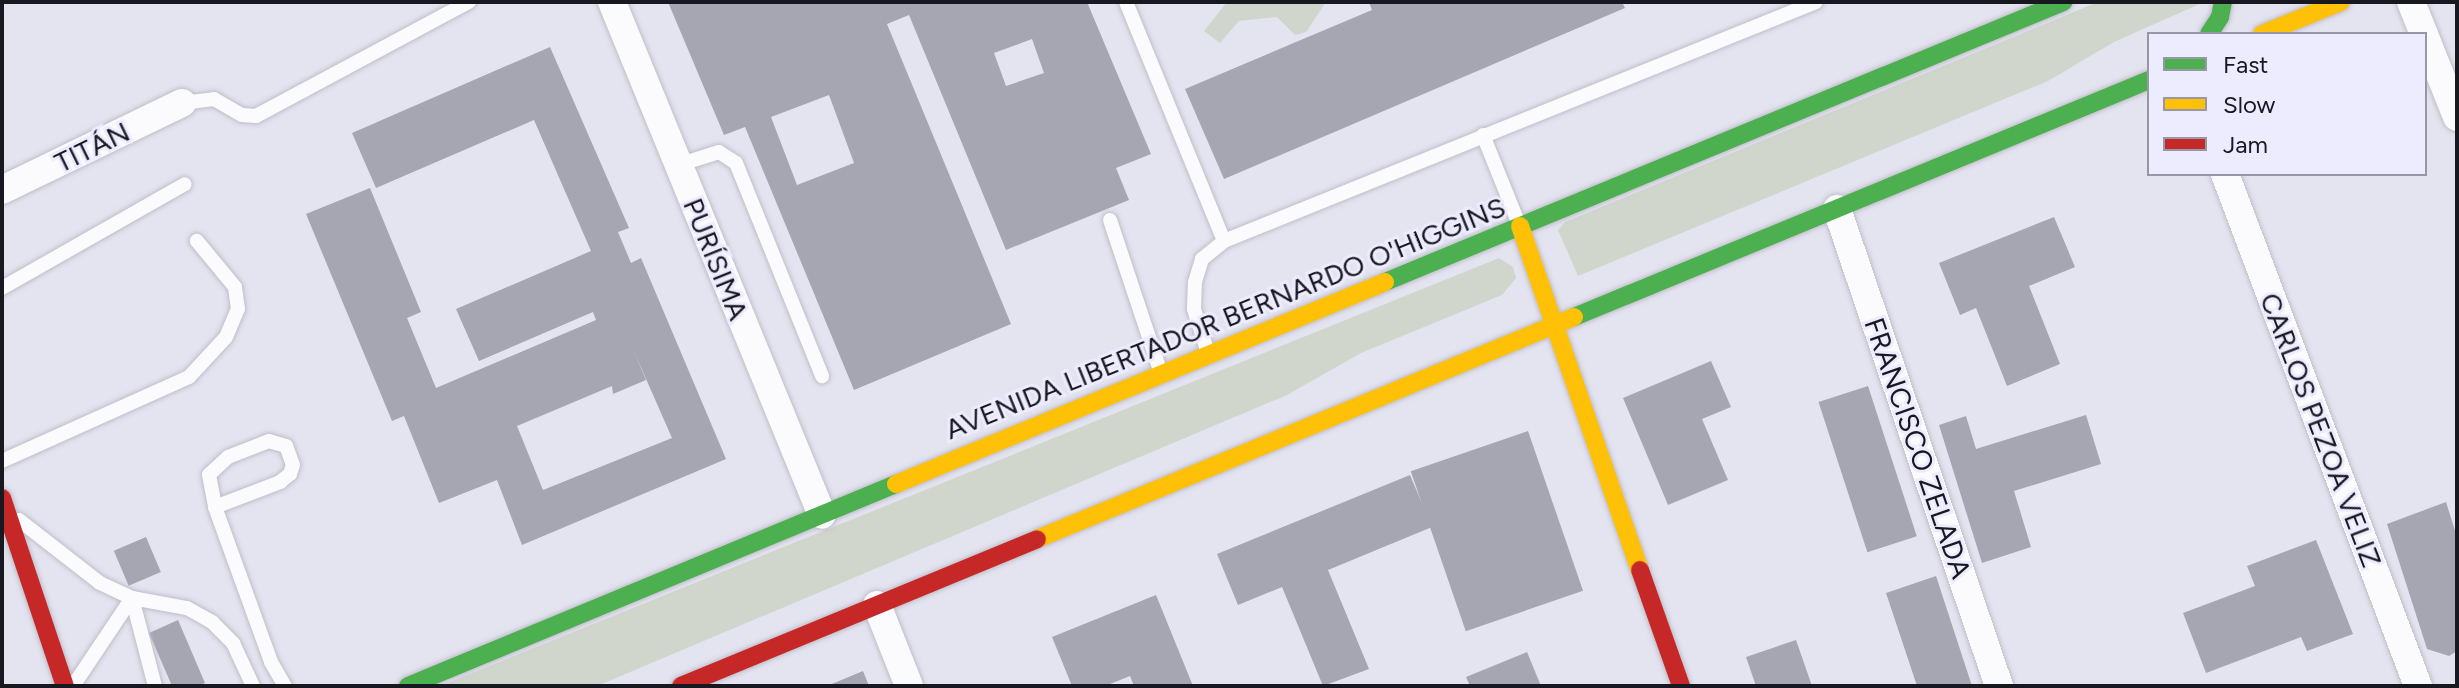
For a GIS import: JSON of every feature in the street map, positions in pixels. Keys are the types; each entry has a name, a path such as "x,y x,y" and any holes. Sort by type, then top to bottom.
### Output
{"main road":[{"path":"2210,32 2220,17 2223,2"},
{"path":"2267,32 2341,2"},
{"name":"AVENIDA LIBERTADOR BERNARDO O'HIGGINS","path":"408,686 2050,4"},
{"path":"681,686 2147,81"},
{"path":"1520,226 1681,686"},
{"path":"4,503 65,686"}],"street":[{"name":"PURÍSIMA","path":"612,2 822,515"},
{"path":"2411,2 2423,32"},
{"path":"2427,42 2457,117"},
{"name":"TITÁN","path":"2,190 182,103"},
{"name":"CARLOS PEZOA VELIZ","path":"2226,176 2418,686"},
{"name":"FRANCISCO ZELADA","path":"1837,209 1999,686"},
{"path":"877,605 909,686"}],"lane":[{"path":"182,103 214,99 242,115 256,116 469,2"},
{"path":"1126,2 1224,241"},
{"path":"1209,355 1194,309 1195,282 1202,259 1224,241 1816,2"},
{"path":"1483,135 1520,226"},
{"path":"678,165 719,152 736,163 822,376"},
{"path":"2,288 185,184"},
{"path":"1110,220 1162,375"},
{"path":"2,461 189,377 226,337 238,309 235,287 197,241"},
{"path":"215,507 280,482 290,474 293,465 286,446 269,441 228,457 209,475 215,507 271,662 285,686"},
{"path":"4,503 100,583 132,598 187,608 212,622 233,643 253,686"},
{"path":"73,686 132,598"},
{"path":"132,598 155,686"}],"shaded area":[{"path":"1227,2 1326,2 1306,32 1295,35 1277,17 1239,21 1220,43 1204,31"},
{"path":"2098,2 2204,2 2114,42 2048,81 1578,276 1558,230 1565,222"},
{"path":"1499,258 1513,267 1516,278 1502,295 1361,353 1287,395 597,686 440,686"}],"building":[{"path":"668,2 1087,2 1151,154 1116,168 1129,200 1006,250 909,15 887,24 1011,324 854,390 745,127 724,135","holes":["1032,39 1044,73 1006,86 994,53","829,95 854,163 797,185 771,117"]},
{"path":"1369,2 1622,2 1625,8 1224,179 1185,89 1372,10"},
{"path":"550,47 629,228 618,232 631,263 641,258 726,459 522,545 497,480 439,503 404,416 392,421 306,214 370,188 421,312 407,318 436,388 596,320 593,312 479,361 456,309 591,251 534,120 376,188 352,133","holes":["632,347 672,438 543,490 517,426 612,386 613,394 646,380"]},
{"path":"2054,217 2075,267 2029,286 2060,364 2007,386 1976,308 1960,315 1939,263"},
{"path":"1711,361 1731,407 1702,419 1728,480 1668,505 1623,398"},
{"path":"1868,386 1917,536 1867,552 1819,402"},
{"path":"2086,415 2101,464 2014,491 2031,547 1982,563 1939,425 1966,416 1976,449"},
{"path":"1528,431 1583,591 1466,631 1411,471"},
{"path":"1410,475 1432,527 1328,570 1369,669 1323,686 1282,587 1238,605 1217,554"},
{"path":"2446,502 2457,537 2457,651 2449,656 2427,649 2387,524"},
{"path":"146,537 161,572 129,586 114,551"},
{"path":"2316,540 2353,634 2307,651 2301,637 2206,673 2183,613 2255,586 2247,566"},
{"path":"1936,576 1972,686 1917,686 1886,593"},
{"path":"1156,595 1193,686 1134,686 1130,676 1105,686 1072,686 1052,637"},
{"path":"178,620 205,683 197,686 172,686 149,633"},
{"path":"1796,640 1812,686 1756,686 1746,657"},
{"path":"1527,652 1541,686 1470,686 1466,677"},
{"path":"863,671 869,686 827,686"}],"traffic: fast":[{"path":"1385,282 2063,2"},
{"path":"2210,32 2220,17 2223,2"},
{"path":"1574,317 2147,81"},
{"path":"408,686 896,484"}],"traffic: slow":[{"path":"2267,32 2341,2"},
{"path":"1520,226 1640,570"},
{"path":"896,484 1385,282"},
{"path":"1037,539 1574,317"}],"traffic: jam":[{"path":"2,498 65,686"},
{"path":"681,686 1037,539"},
{"path":"1640,570 1681,686"}]}
